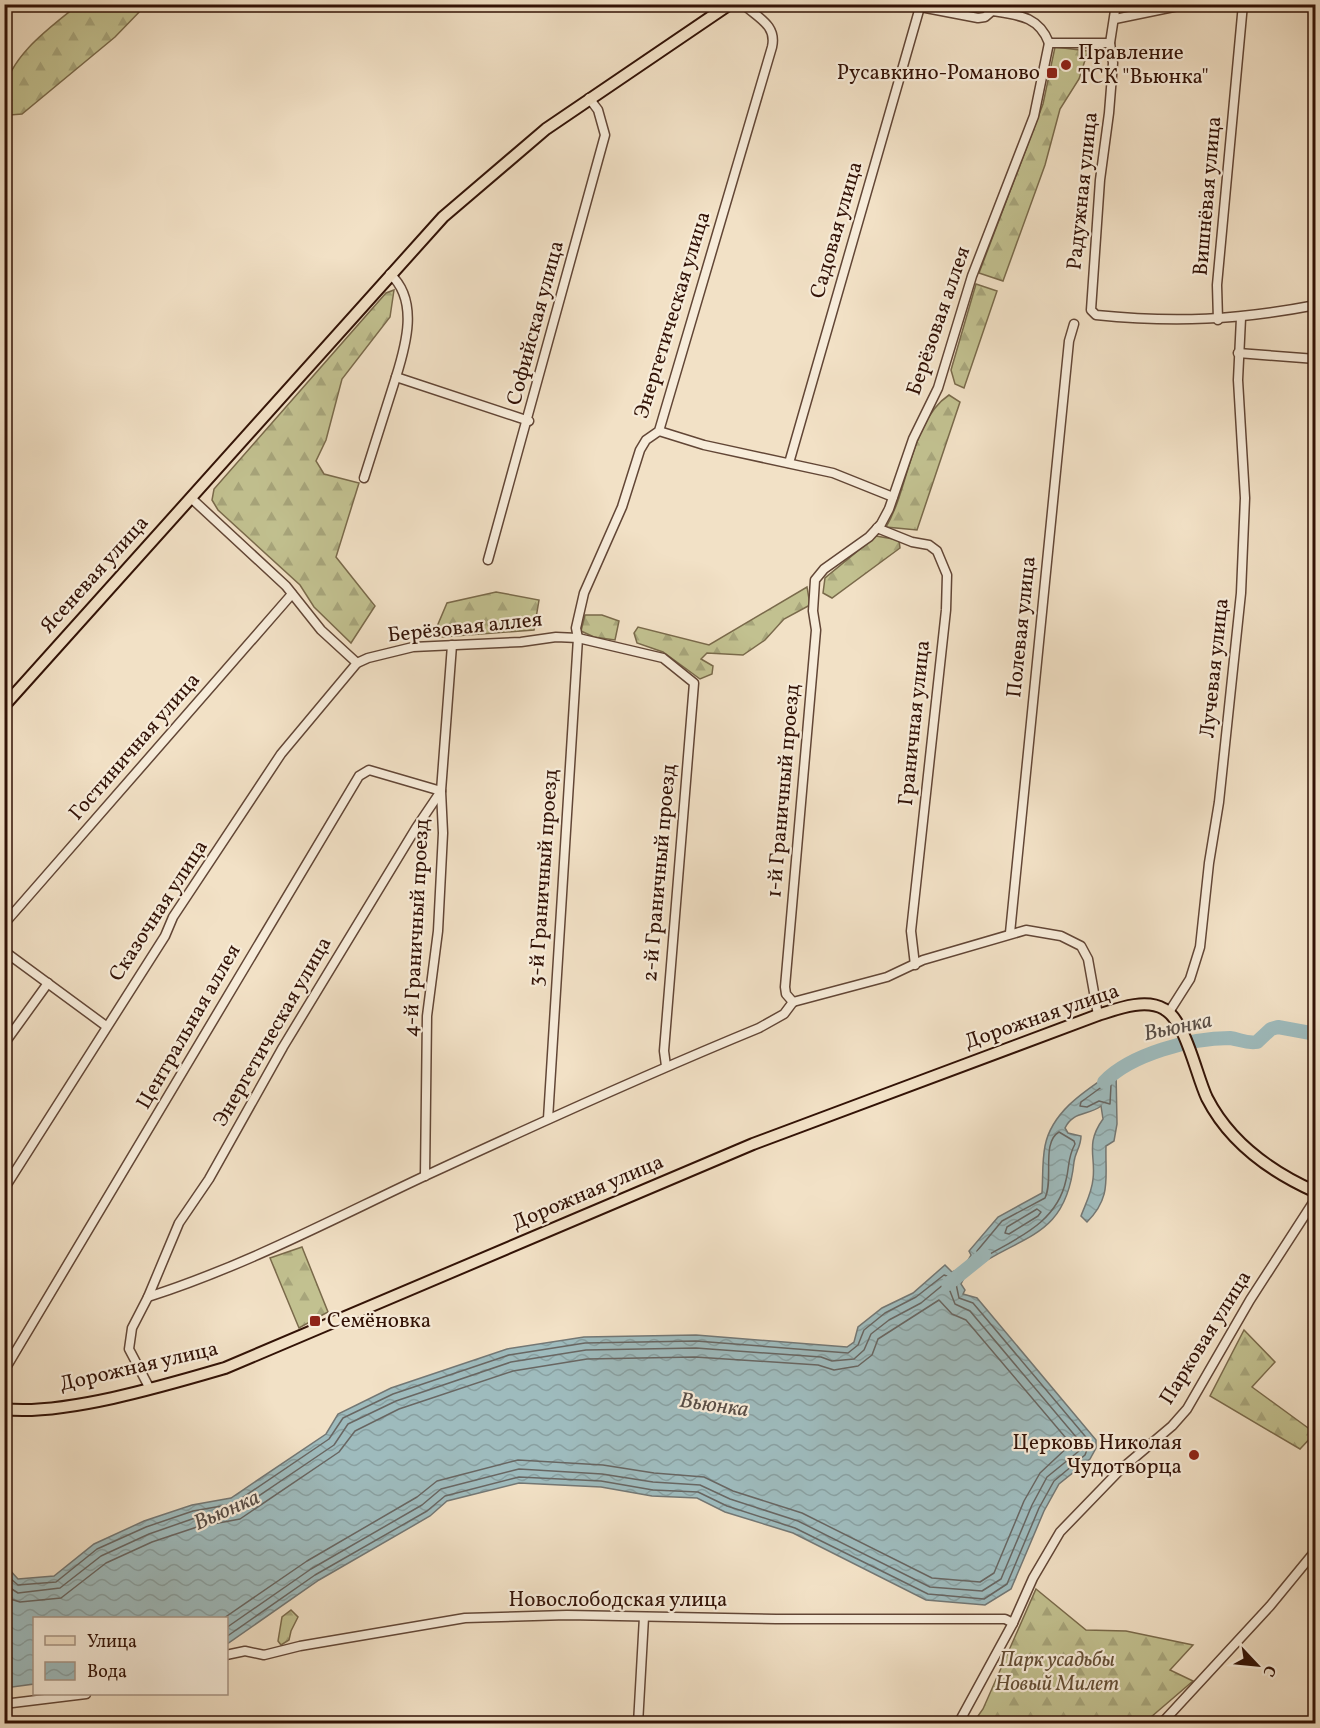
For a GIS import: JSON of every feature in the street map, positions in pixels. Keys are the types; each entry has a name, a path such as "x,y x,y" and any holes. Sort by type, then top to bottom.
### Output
{"main road":[{"name":"Ясеневая улица","path":"4,706 390,274 463,199 546,129 730,4"},
{"name":"Дорожная улица","path":"4,1408 52,1407 150,1389 225,1368 753,1144 1098,1015 1139,1005 1153,1005 1169,1012"},
{"path":"1169,1012 1178,1023 1197,1074 1215,1111 1244,1146 1280,1174 1316,1192"}],"street":[{"name":"Энергетическая улица","path":"578,638 576,628 584,593 622,507 640,450 646,440 659,431 775,35 771,26 743,4"},
{"path":"905,4 978,18 985,17 993,8 1035,21 1045,32 1049,43 1110,43"},
{"name":"Радужная улица","path":"1116,4 1110,43 1113,63 1110,113 1100,180 1091,310 1096,315 1156,321 1218,320"},
{"path":"1115,19 1188,4"},
{"name":"Вишнёвая улица","path":"1218,320 1218,285 1243,4"},
{"name":"Садовая улица","path":"789,463 920,7"},
{"name":"Берёзовая аллея","path":"815,580 824,569 869,537 890,509 913,439 943,374 972,276 1034,116 1049,43"},
{"name":"Софийская улица","path":"488,560 529,421 605,135 601,118 590,98"},
{"path":"364,478 407,342 408,318 404,294 398,282 390,274"},
{"path":"1218,320 1316,305"},
{"name":"Лучевая улица","path":"1169,1012 1190,979 1200,947 1227,728 1241,593 1245,498 1238,353 1241,318"},
{"name":"Полевая улица","path":"1010,933 1069,341 1074,324"},
{"path":"1238,353 1316,359"},
{"path":"396,376 529,421"},
{"path":"659,431 704,446 833,472 893,497"},
{"path":"191,498 286,586 321,630 357,663"},
{"name":"Граничная улица","path":"877,528 912,542 929,545 937,551 947,575 946,610 911,931 915,965"},
{"name":"1-й Граничный проезд","path":"793,1002 786,994 785,987 816,630 813,611 815,580"},
{"name":"Гостиничная улица","path":"4,924 292,594"},
{"name":"Берёзовая аллея","path":"357,663 413,647 521,642 556,637 578,638 663,657 694,683"},
{"name":"3-й Граничный проезд","path":"548,1119 578,638"},
{"name":"4-й Граничный проезд","path":"424,1176 427,1016 438,932 443,833 441,791 452,645"},
{"name":"Сказочная улица","path":"4,1190 165,936 173,917 281,754 357,663"},
{"name":"2-й Граничный проезд","path":"666,1066 664,1051 694,683"},
{"name":"Центральная аллея","path":"4,1371 359,776 369,770 441,791"},
{"name":"Энергетическая улица","path":"150,1389 129,1349 132,1328 148,1297 179,1223 209,1179 283,1047 441,791"},
{"path":"148,1297 183,1286 297,1239 424,1176 548,1119 775,1020 793,1002 887,977 915,965 1010,933 1034,930 1070,939 1082,946 1088,959 1098,1015"},
{"path":"4,951 106,1026"},
{"path":"4,1044 48,983"},
{"name":"Парковая улица","path":"958,1724 1013,1623 1038,1568 1068,1522 1120,1470 1172,1426 1187,1409 1250,1300 1316,1198"},
{"path":"1161,1724 1270,1606 1316,1550"},
{"name":"Новослободская улица","path":"228,1655 244,1651 264,1655 311,1644 465,1618 567,1615 1005,1619 1013,1623"},
{"path":"638,1724 644,1617"},
{"path":"4,1704 78,1695"}],"green space":[{"path":"79,4 146,5 115,37 22,114 10,115 4,92 14,66 34,42"},
{"path":"1055,47 1088,51 1079,79 1060,109 1045,165 1003,281 979,273 1043,104"},
{"path":"976,284 997,291 964,388 955,384 951,370"},
{"path":"394,290 390,317 342,379 326,440 316,461 324,474 359,483 336,557 375,606 351,643 314,607 300,585 218,510 212,500 214,489 386,293"},
{"path":"949,395 960,402 917,530 886,527 894,511 918,438 926,421 936,406"},
{"path":"876,536 899,540 900,548 832,598 823,593 825,578"},
{"path":"807,587 810,605 784,619 765,640 743,655 707,653 701,659 713,666 712,674 700,679 663,652 637,643 634,633 638,627 709,645"},
{"path":"496,592 539,600 534,630 442,637 436,629 447,603"},
{"path":"585,615 602,615 619,621 615,640 594,637 581,631"},
{"path":"302,1247 328,1312 299,1328 270,1258"},
{"path":"1244,1330 1275,1362 1252,1387 1315,1433 1300,1449 1210,1396"},
{"name":"Парк усадьбы Новый Милет","path":"1036,1589 1086,1630 1126,1631 1193,1645 1170,1670 1193,1681 1144,1723 973,1723 983,1709"},
{"path":"291,1610 298,1617 289,1640 281,1645 278,1641 282,1617"}],"water":[{"path":"1116,1070 1117,1124 1114,1141 1106,1146 1106,1187 1095,1213 1087,1222 1081,1216 1092,1184 1094,1171 1092,1150 1094,1136 1103,1119 1101,1106 1076,1116 1065,1128 1068,1133 1081,1136 1081,1140 1069,1187 1062,1206 1052,1220 1025,1240 973,1269 967,1262 971,1255 969,1251 998,1217 1042,1193 1045,1146 1055,1122 1073,1102"},
{"path":"945,1265 952,1272 957,1270 964,1278 961,1284 965,1290 963,1294 977,1298 1096,1440 1096,1448 1090,1459 1059,1484 1044,1511 1011,1589 985,1605 926,1600 793,1533 725,1512 697,1498 652,1496 601,1487 519,1483 447,1501 430,1516 319,1580 228,1643 228,1617 33,1617 33,1684 5,1688 5,1568 7,1567 18,1579 54,1576 94,1544 144,1521 192,1505 231,1498 326,1434 338,1414 391,1388 507,1349 584,1337 696,1335 847,1347 854,1342 858,1327 882,1308 913,1293"}],"waterway":[{"name":"Вьюнка","path":"1104,1082 1130,1063 1180,1045 1230,1038 1257,1042 1271,1029 1278,1027 1316,1034"},
{"name":"Вьюнка","path":"948,1284 984,1255"}],"place":[{"name":"Правление ТСК \"Вьюнка\"","path":"1066,65"},
{"name":"Русавкино-Романово","path":"1052,73"},
{"name":"Семёновка","path":"315,1321"},
{"name":"Церковь Николая Чудотворца","path":"1194,1455"}]}
